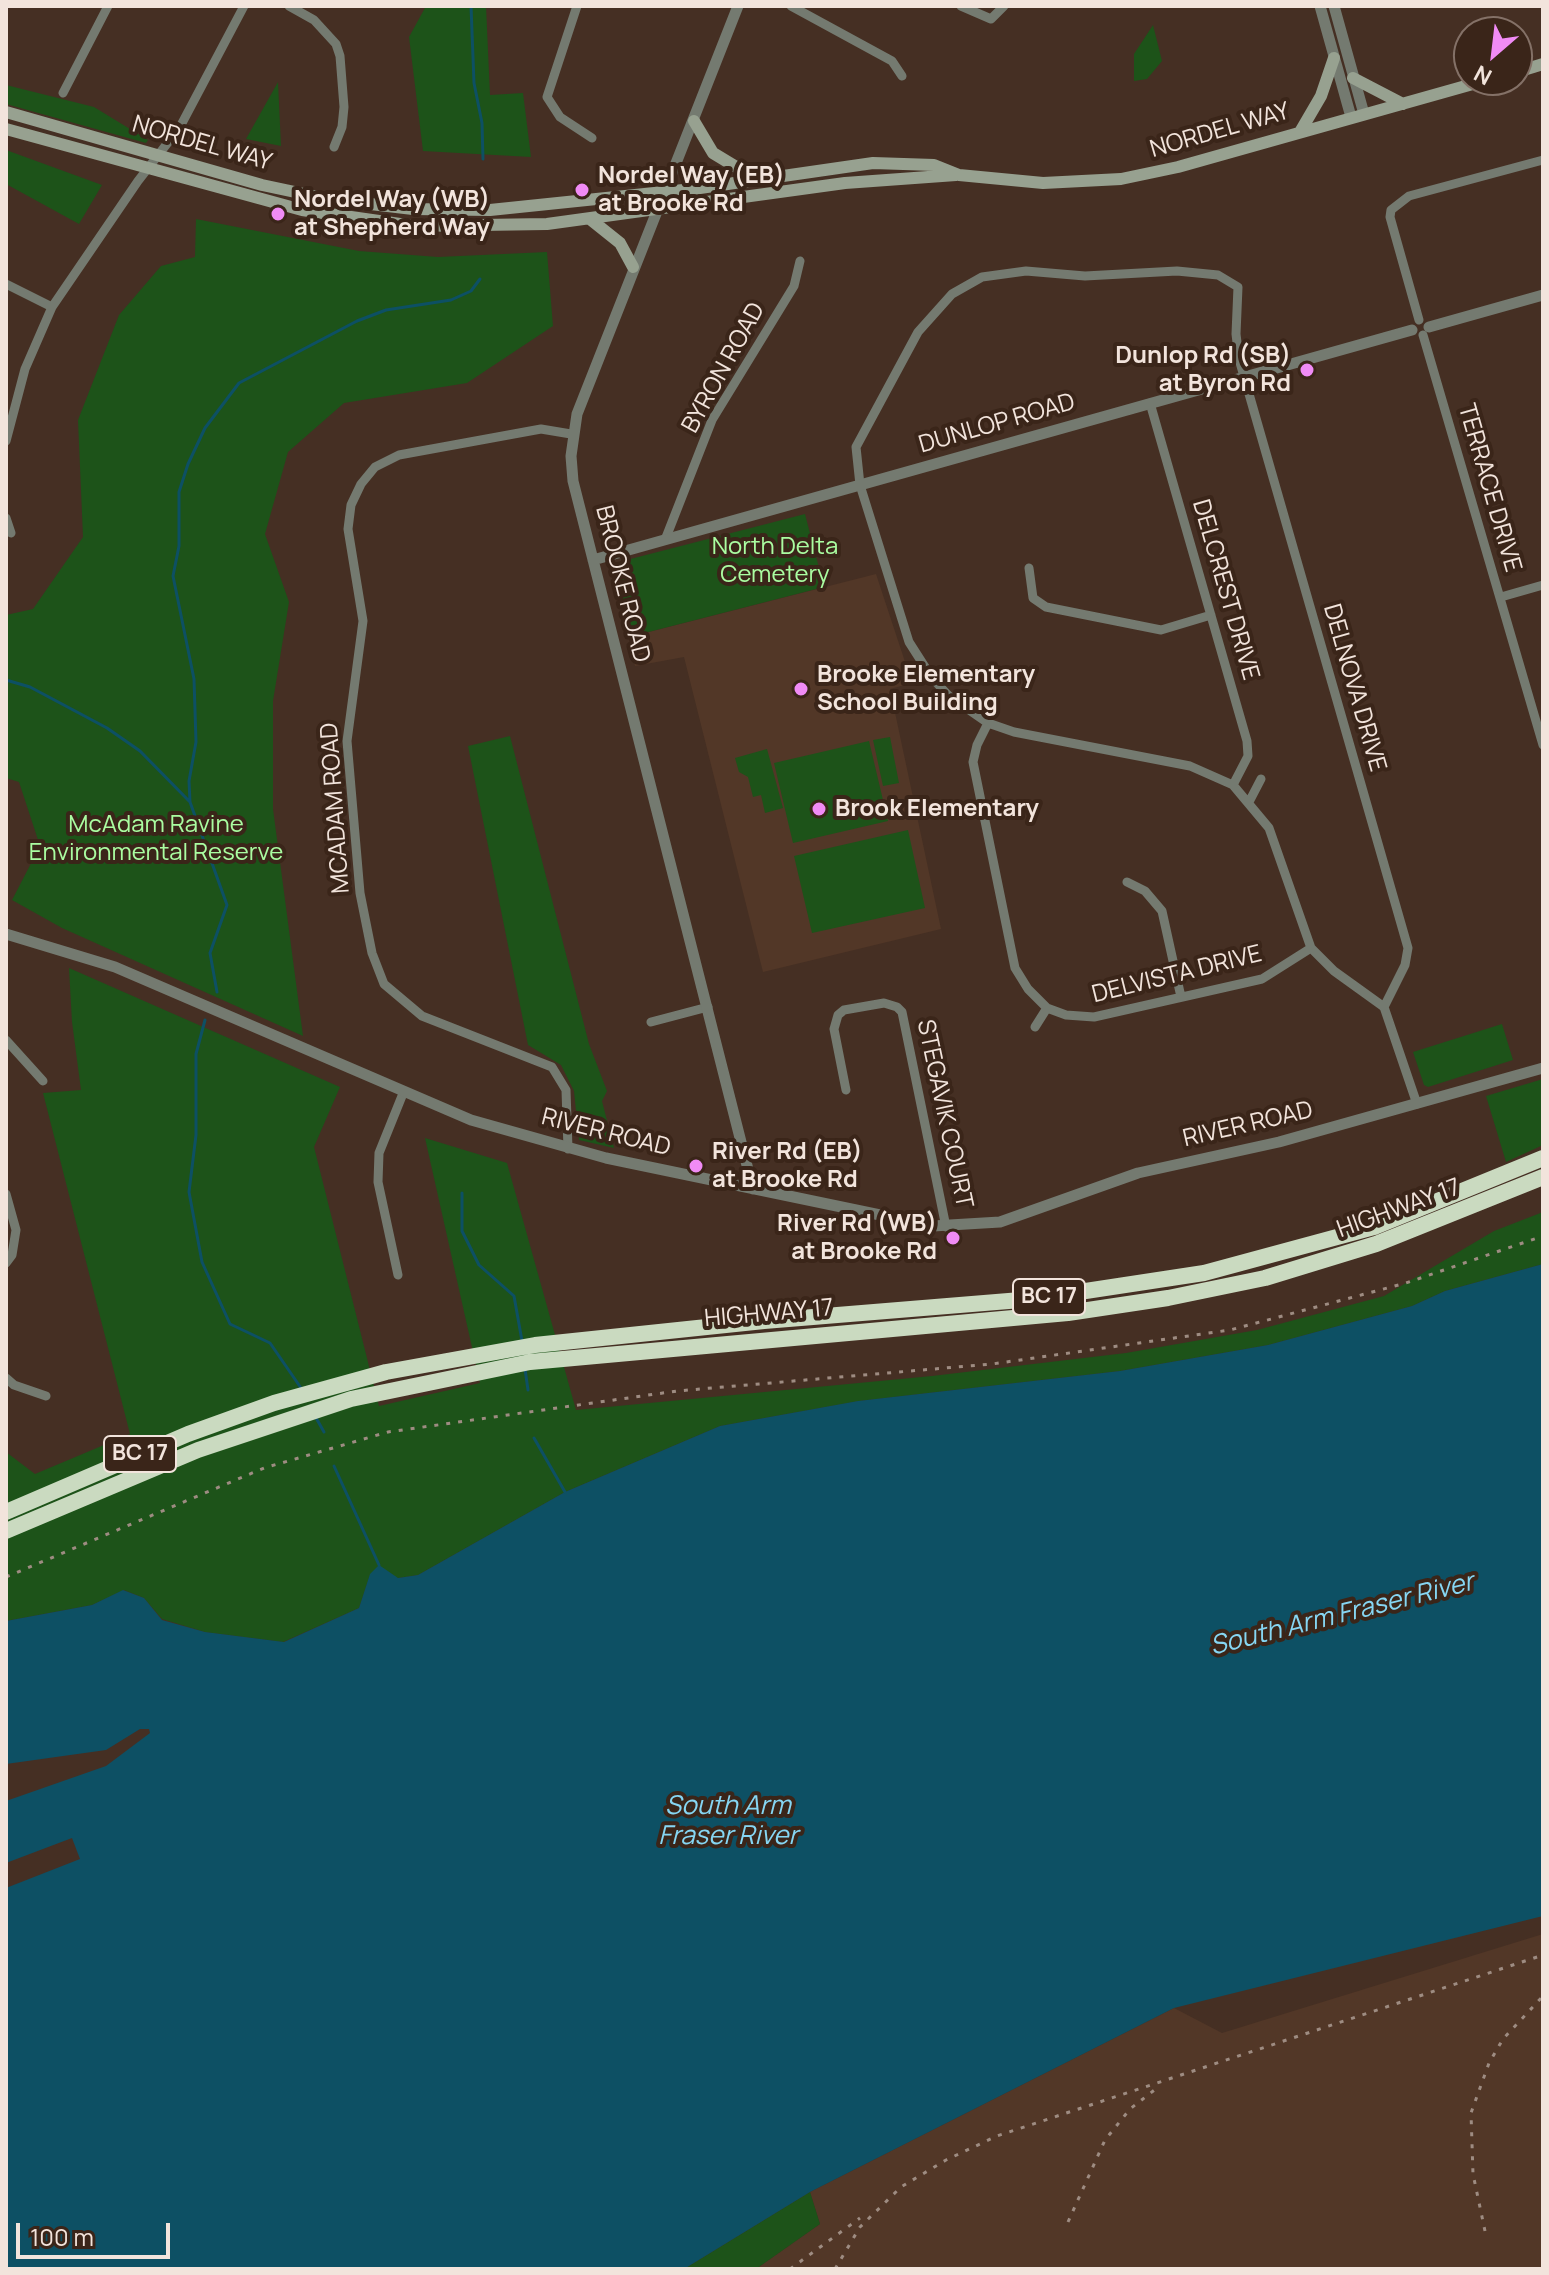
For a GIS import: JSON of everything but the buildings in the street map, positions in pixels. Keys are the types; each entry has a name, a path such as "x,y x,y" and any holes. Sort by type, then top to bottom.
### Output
{"highway":[{"name":"HIGHWAY 17","path":"8,1520 188,1434 274,1403 346,1382 535,1345 764,1321 1033,1299 1204,1273 1374,1227 1543,1158"},
{"name":"HIGHWAY 17","path":"8,1520 279,1421 351,1399 544,1360 1068,1313 1168,1298 1265,1278 1363,1249 1442,1221 1543,1177"}],"main road":[{"path":"1300,132 1321,96 1334,58"},
{"path":"1353,78 1403,104"},
{"name":"NORDEL WAY","path":"6,129 302,210 385,223 489,227 590,219 845,183 959,175 1043,183 1121,179 1178,167 1453,90"},
{"name":"NORDEL WAY","path":"6,112 296,192 413,209 532,208 873,163 934,165 959,175"},
{"path":"694,121 713,153 756,179"},
{"path":"590,219 620,243 633,267"}],"street":[{"path":"63,93 108,6"},
{"path":"6,441 25,369 52,307 191,109 244,6"},
{"path":"289,6 314,20 341,42 344,107 342,127 334,147"},
{"path":"577,6 547,97 554,111 592,138"},
{"name":"BROOKE ROAD","path":"738,6 633,267 571,434 571,471 753,1189"},
{"path":"791,6 892,61 902,76"},
{"path":"961,6 991,19 1004,6"},
{"path":"1320,6 1334,58 1357,116"},
{"path":"1334,6 1353,78 1357,116"},
{"name":"TERRACE DRIVE","path":"1543,160 1409,196 1391,210 1390,217 1543,745"},
{"name":"BYRON ROAD","path":"665,540 712,420 794,286 800,261"},
{"name":"DELNOVA DRIVE","path":"1233,785 1190,766 1014,732 988,723 949,696 932,678 909,642 860,485 855,459 860,435 887,393 918,332 952,294 982,277 1026,271 1085,276 1177,271 1226,278 1238,287 1236,334 1244,377 1408,948 1405,965 1384,1007"},
{"path":"6,284 52,307"},
{"name":"DUNLOP ROAD","path":"593,560 1543,295"},
{"name":"DELCREST DRIVE","path":"1150,403 1247,741 1248,756 1233,785"},
{"name":"MCADAM ROAD","path":"568,1149 566,1090 552,1067 422,1016 384,984 372,953 360,893 347,741 363,621 348,529 351,505 361,484 375,467 399,455 541,429 571,434"},
{"path":"6,518 11,533"},
{"path":"1029,568 1033,598 1046,607 1161,630 1211,615"},
{"path":"1501,597 1543,585"},
{"path":"988,723 973,762 1015,968 1047,1008 1035,1027"},
{"path":"1249,802 1261,779"},
{"path":"1233,785 1269,828 1279,848 1311,948 1334,971 1384,1007 1417,1104"},
{"path":"1127,882 1145,891 1162,911 1181,997"},
{"name":"RIVER ROAD","path":"6,934 115,967 471,1120 568,1149 894,1220 946,1227 1000,1222 1138,1173 1279,1142 1543,1068"},
{"name":"DELVISTA DRIVE","path":"1047,1008 1066,1015 1094,1017 1262,979 1311,948"},
{"name":"STEGAVIK COURT","path":"846,1090 834,1029 838,1015 844,1010 884,1003 897,1007 902,1012 946,1227"},
{"path":"651,1022 708,1007"},
{"path":"6,1040 43,1081"},
{"path":"398,1275 378,1182 379,1153 404,1091"},
{"path":"6,1194 16,1230 12,1255 6,1263"},
{"path":"6,1378 14,1385 46,1396"}],"shaded area":[{"name":"Brook Elementary","path":"876,574 912,683 890,689 941,929 763,972 684,657 635,666 629,637"},
{"path":"1543,1934 1543,2269 756,2269 820,2224 810,2192 1174,2008 1222,2033"}],"green space":[{"path":"426,6 486,6 490,95 523,93 531,157 423,151 409,37"},
{"path":"1153,25 1162,61 1147,79 1134,81 1134,54"},
{"path":"278,82 281,146 246,139"},
{"path":"6,85 94,107 148,140 146,143 6,104"},
{"path":"6,150 102,185 79,224 6,184"},
{"name":"McAdam Ravine Environmental Reserve","path":"196,219 359,251 438,257 547,252 553,326 467,383 344,403 288,452 265,534 289,602 273,701 273,809 303,1036 62,928 12,900 40,846 19,782 6,778 6,615 33,609 83,537 78,420 119,315 161,266 195,257"},
{"name":"North Delta Cemetery","path":"805,514 824,587 629,637 611,564"},
{"path":"510,736 589,1044 607,1091 602,1101 614,1148 579,1140 574,1091 561,1065 528,1045 468,746"},
{"path":"890,737 899,783 883,786 873,740"},
{"path":"869,741 888,821 793,843 774,763"},
{"path":"767,749 783,808 765,813 761,795 753,797 748,777 739,772 735,758"},
{"path":"908,830 925,908 812,933 794,856"},
{"path":"69,968 340,1087 314,1147 379,1406 480,1383 425,1138 507,1163 576,1410 932,1376 1126,1353 1257,1330 1384,1296 1494,1231 1543,1212 1543,1264 1445,1291 1412,1306 1268,1345 1120,1371 859,1401 720,1426 565,1492 418,1575 398,1578 370,1575 359,1608 283,1642 205,1632 162,1619 144,1598 124,1590 92,1605 6,1621 6,1452 35,1474 130,1434 43,1093 81,1090"},
{"path":"1502,1024 1513,1060 1428,1087 1424,1085 1413,1052"},
{"path":"1543,1079 1543,1145 1506,1162 1486,1096"},
{"path":"810,2192 820,2224 756,2269 684,2269"}],"water":[{"name":"South Arm Fraser River","path":"1543,1264 1543,1916 1174,2008 810,2192 684,2269 6,2269 6,1801 106,1766 150,1733 149,1729 140,1729 106,1750 6,1764 6,1621 92,1605 123,1590 144,1598 162,1620 205,1632 284,1642 359,1608 370,1574 379,1565 398,1578 418,1575 565,1492 720,1426 858,1401 1120,1371 1268,1345 1412,1306 1445,1291"}],"pier":[{"path":"72,1838 80,1859 6,1888 6,1863"}],"waterway":[{"path":"471,6 474,83 482,123 483,159"},
{"path":"217,992 210,953 227,905 190,802 189,781 196,742 194,679 173,576 179,546 179,492 188,464 205,428 239,383 357,321 386,310 451,300 471,291 480,279"},
{"path":"6,680 30,687 107,728 140,751 190,802"},
{"path":"205,1020 196,1054 196,1135 189,1192 202,1262 230,1324 270,1343 301,1388"},
{"path":"462,1193 462,1231 479,1265 514,1296 522,1341"},
{"path":"525,1369 528,1390"},
{"path":"315,1416 324,1432"},
{"path":"534,1438 565,1492"},
{"path":"334,1466 379,1565"}],"railway":[{"path":"6,1577 264,1468 388,1432 677,1391 992,1364 1230,1330 1406,1283 1543,1236"},
{"path":"835,2269 860,2227 901,2187 946,2160 997,2136 1543,1955"},
{"path":"1485,2231 1473,2174 1471,2113 1489,2063 1503,2039 1543,1996"},
{"path":"1068,2222 1105,2140 1130,2109 1157,2088"},
{"path":"790,2269 860,2218"}],"place":[{"name":"Nordel Way (EB) at Brooke Rd","path":"582,190"},
{"name":"Nordel Way (WB) at Shepherd Way","path":"278,214"},
{"name":"Dunlop Rd (SB) at Byron Rd","path":"1307,370"},
{"name":"Brooke Elementary School Building","path":"801,689"},
{"name":"Brook Elementary","path":"819,809"},
{"name":"River Rd (EB) at Brooke Rd","path":"696,1166"},
{"name":"River Rd (WB) at Brooke Rd","path":"953,1238"}]}
